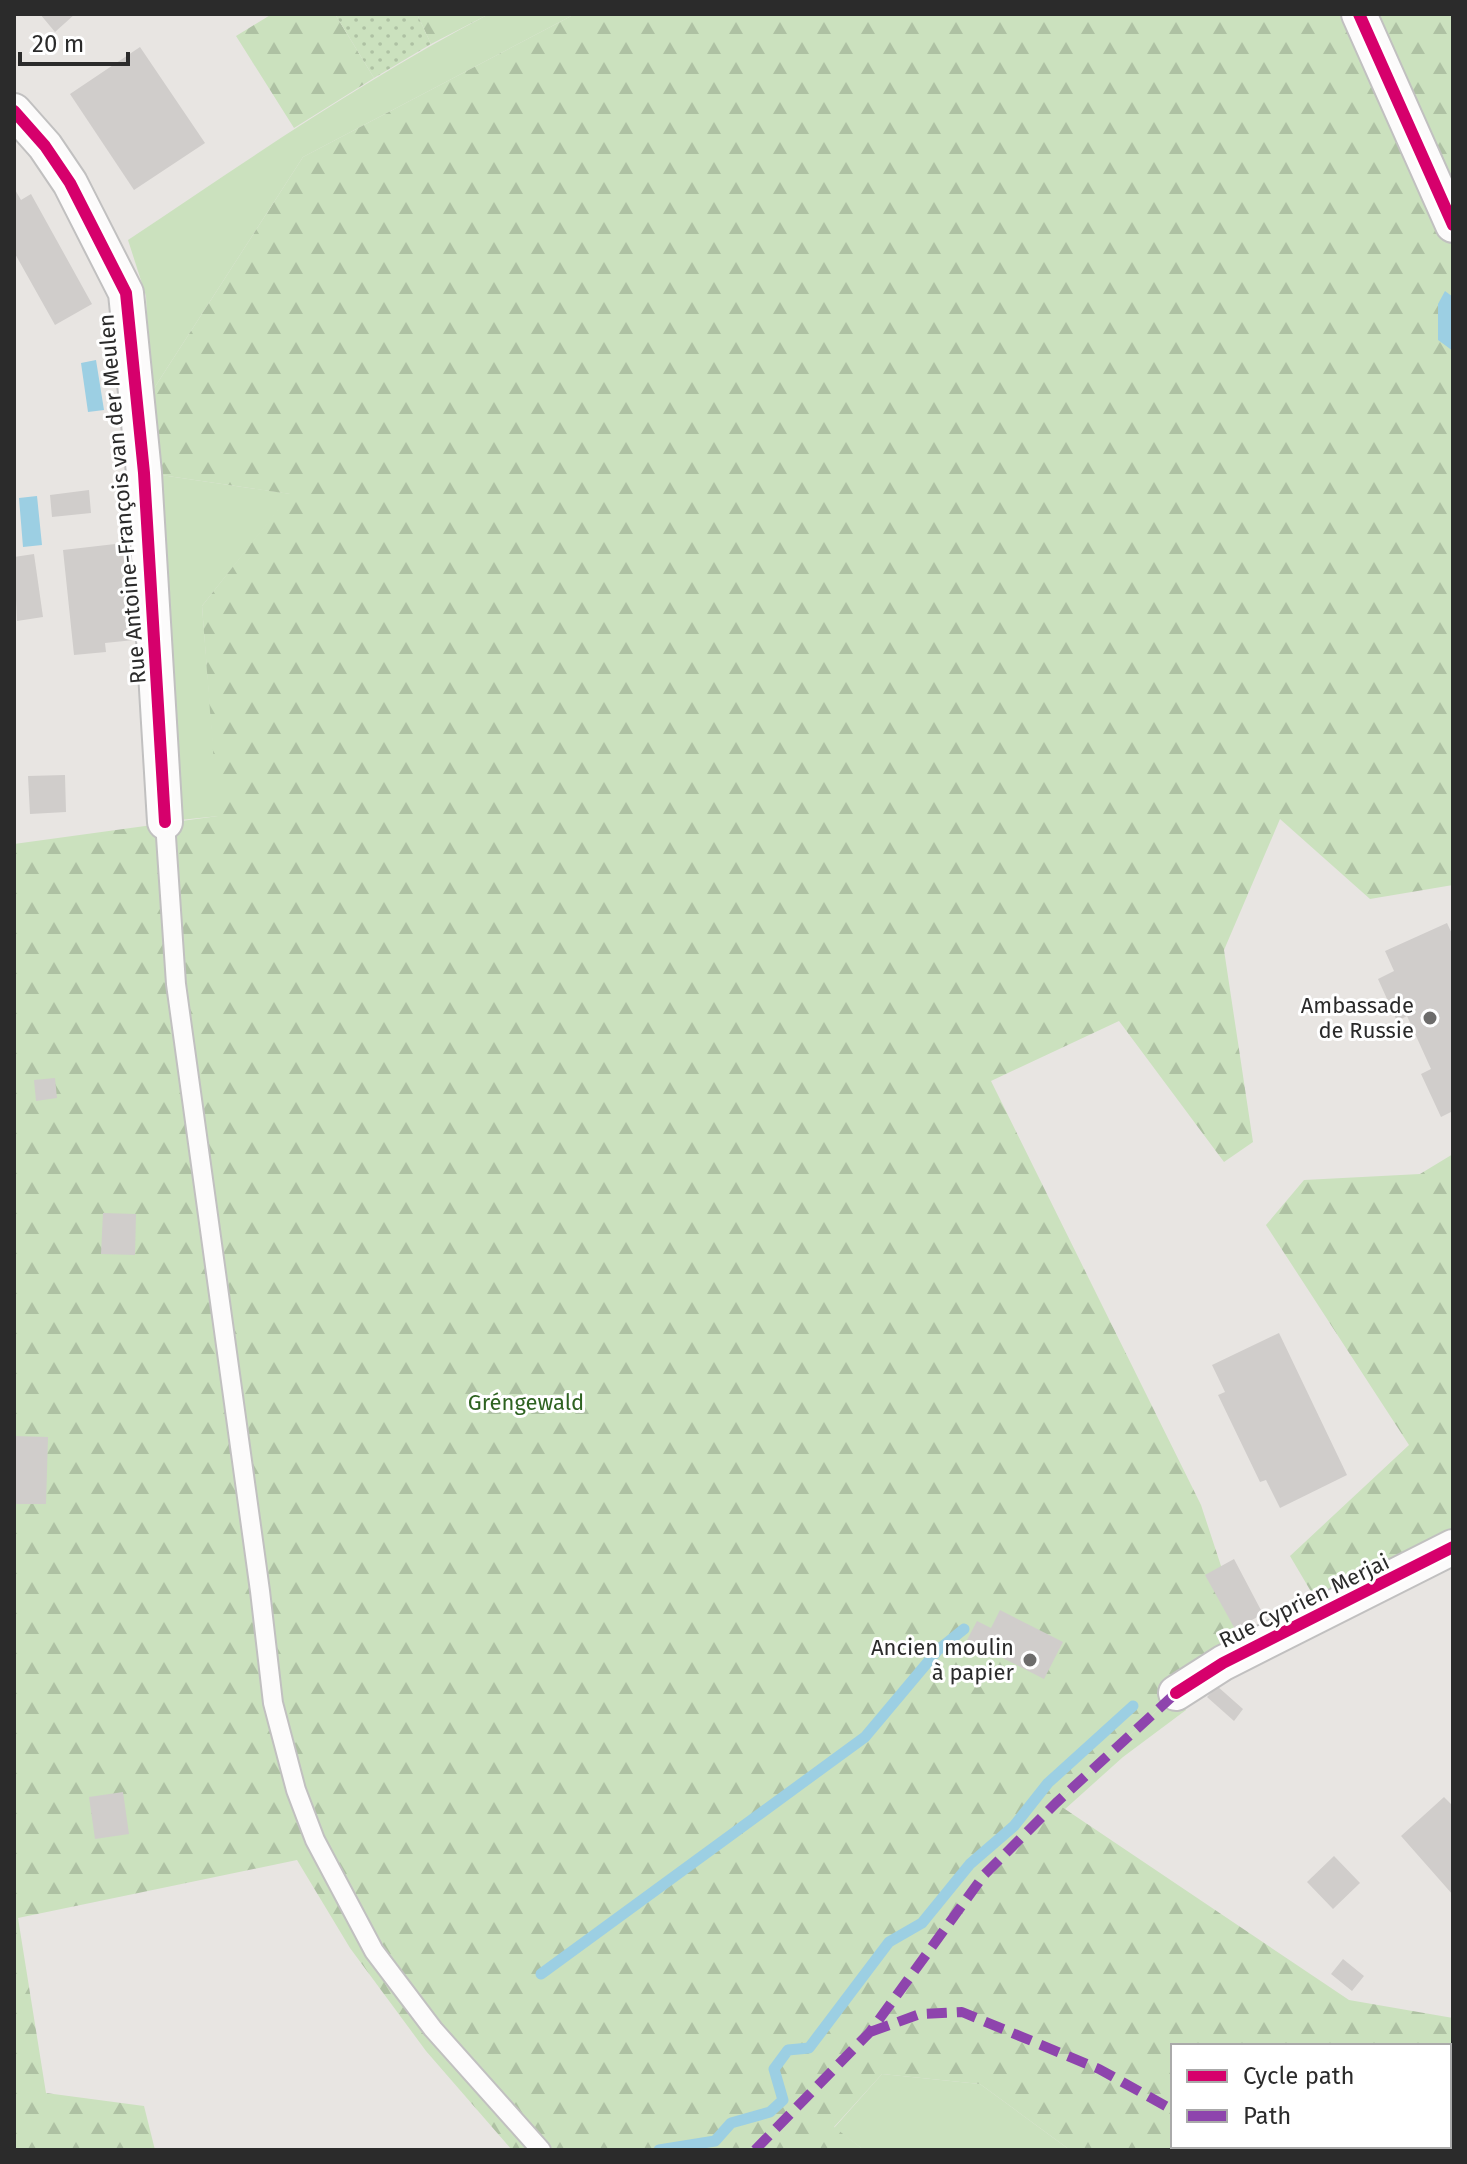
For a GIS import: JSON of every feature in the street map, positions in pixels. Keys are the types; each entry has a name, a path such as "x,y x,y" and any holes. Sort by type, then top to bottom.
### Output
{"street":[{"path":"1359,14 1453,225"},
{"name":"Rue Antoine-François van der Meulen","path":"14,111 45,146 70,183 126,293 144,473 165,822"},
{"name":"Rue Cyprien Merjai","path":"1176,1693 1223,1663 1453,1547"}],"lane":[{"path":"165,822 176,984 273,1703 296,1790 315,1840 374,1951 433,2029 541,2150"}],"green space":[{"path":"272,14 335,14 374,78 294,128 236,36"},
{"path":"335,14 417,14 431,44 374,78"},
{"path":"417,14 489,14 431,44"},
{"path":"489,14 575,14 303,157 151,393 146,296 128,240 351,94"},
{"name":"Gréngewald","path":"575,14 1453,14 1453,885 1370,899 1280,819 1224,950 1253,1142 1224,1162 1119,1021 991,1081 1201,1505 1244,1636 1176,1693 1056,1803 1349,2000 1453,2018 1453,2150 1070,2150 980,2084 882,2074 834,2127 864,2150 512,2150 426,2051 350,1948 297,1860 18,1918 46,2093 144,2106 155,2150 14,2150 14,844 218,816 202,606 290,494 154,474 151,393 303,157"},
{"path":"154,474 291,494 202,606 219,816 180,820"},
{"path":"1453,1154 1453,1530 1316,1600 1290,1556 1409,1445 1266,1225 1304,1180 1420,1174"},
{"path":"1176,1693 1186,1710 1123,1757 1064,1810 1056,1803"},
{"path":"882,2074 980,2084 1070,2150 864,2150 834,2128"}],"water":[{"path":"1445,291 1453,297 1453,351 1438,340 1438,304"},
{"path":"96,360 104,410 88,412 81,363"},
{"path":"37,496 42,545 23,547 19,498"}],"building":[{"path":"40,14 75,14 55,32"},
{"path":"140,47 205,143 134,190 70,94"},
{"path":"14,188 21,200 31,194 92,304 55,325 14,252"},
{"path":"89,490 91,513 52,517 50,495"},
{"path":"124,543 134,640 105,643 106,652 74,655 63,550"},
{"path":"34,554 43,617 17,621 14,557"},
{"path":"65,775 66,812 30,814 28,776"},
{"name":"Ambassade de Russie","path":"1447,923 1453,936 1453,1111 1441,1117 1421,1074 1431,1069 1407,1016 1397,1021 1378,979 1394,971 1385,951"},
{"path":"55,1078 57,1098 36,1101 34,1080"},
{"path":"103,1213 136,1214 135,1255 101,1254"},
{"path":"1279,1333 1347,1475 1280,1508 1266,1480 1260,1482 1218,1395 1225,1392 1212,1365"},
{"path":"14,1436 48,1437 46,1504 14,1504"},
{"path":"1234,1559 1263,1614 1235,1629 1205,1575"},
{"name":"Ancien moulin à papier","path":"1000,1610 1063,1642 1044,1679 967,1640 977,1621 991,1628"},
{"path":"1217,1686 1243,1709 1234,1721 1207,1697"},
{"path":"123,1792 129,1834 95,1839 89,1797"},
{"path":"1444,1797 1453,1806 1453,1895 1401,1836"},
{"path":"1334,1856 1360,1883 1333,1909 1307,1882"},
{"path":"1343,1959 1364,1976 1352,1991 1331,1974"}],"waterway":[{"path":"541,1974 865,1737 938,1650 964,1629"},
{"path":"659,2150 715,2141 731,2123 770,2112 783,2100 774,2069 788,2050 809,2048 889,1942 922,1923 970,1864 1014,1826 1048,1783 1133,1706"}],"marked path":[{"path":"755,2150 870,2032 984,1875 1056,1803 1176,1693"},
{"path":"870,2032 920,2014 962,2012 1099,2069 1171,2109"}],"cycle path":[{"path":"1359,14 1453,225"},
{"path":"14,111 45,146 70,183 126,293 144,473 165,822"},
{"path":"1176,1693 1223,1663 1453,1547"}],"place":[{"name":"Ambassade de Russie","path":"1430,1018"},
{"name":"Ancien moulin à papier","path":"1030,1660"}]}
